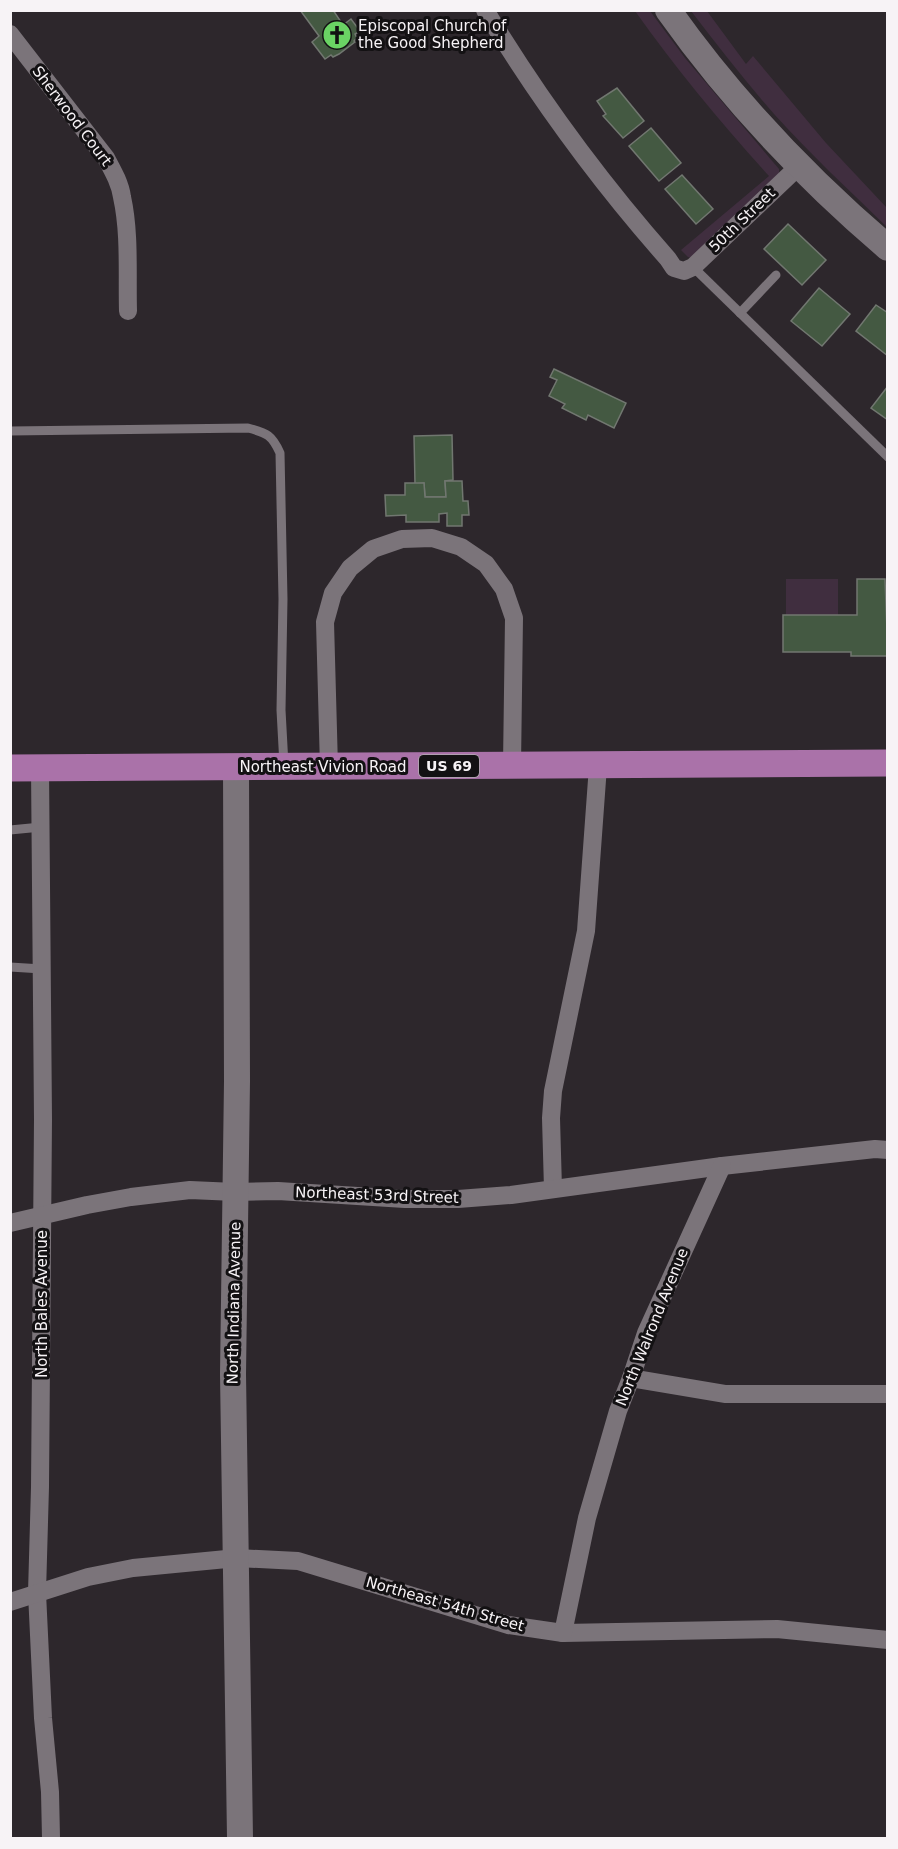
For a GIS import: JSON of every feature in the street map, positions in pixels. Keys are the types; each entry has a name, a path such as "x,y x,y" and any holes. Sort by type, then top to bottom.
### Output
{"main road":[{"name":"Northeast Vivion Road","path":"10,768 888,763"}],"street":[{"path":"484,10 553,115 608,188 674,268 688,269"},
{"path":"668,10 715,71 799,166 836,203 888,248"},
{"name":"Sherwood Court","path":"10,34 106,158 116,176 125,215 128,311"},
{"name":"50th Street","path":"688,269 799,166"},
{"path":"328,767 325,622 333,593 350,568 373,549 402,539 432,538 461,547 486,564 504,589 514,618 512,765"},
{"path":"552,1189 553,1091 586,931 598,765"},
{"name":"North Bales Avenue","path":"40,768 43,1216 37,1593 51,1839"},
{"name":"North Indiana Avenue","path":"236,768 237,1081 233,1374 240,1839"},
{"name":"Northeast 53rd Street","path":"10,1223 130,1197 190,1190 278,1191 405,1199 458,1199 511,1195 807,1156 875,1149 888,1150"},
{"name":"North Walrond Avenue","path":"563,1633 587,1518 618,1411 646,1333 722,1166"},
{"path":"631,1378 726,1394 888,1394"},
{"name":"Northeast 54th Street","path":"10,1602 88,1577 133,1568 237,1558 298,1561 508,1624 563,1633 777,1629 888,1640"}],"lane":[{"path":"688,269 740,313 888,457"},
{"path":"740,313 776,275"},
{"path":"10,430 248,428 266,432 275,441 280,453 283,599 281,710 284,768"},
{"path":"10,830 41,827"},
{"path":"10,967 42,969"}],"shaded area":[{"path":"635,11 650,11 685,58 779,169 779,176 692,258 681,250 769,176 699,95"},
{"path":"691,11 707,11 746,64 753,56 826,143 887,208 887,227 774,114"},
{"path":"786,579 838,579 838,615 786,615"}],"building":[{"name":"Episcopal Church of the Good Shepherd","path":"300,10 333,10 343,25 351,19 360,31 355,34 357,38 355,42 339,54 325,59 312,42 319,36"},
{"path":"617,88 644,121 623,138 603,116 606,114 597,101"},
{"path":"651,128 681,163 659,181 629,146"},
{"path":"682,175 713,209 696,224 665,189"},
{"path":"788,224 826,260 802,285 764,249"},
{"path":"819,288 850,314 822,346 791,321"},
{"path":"876,305 888,313 888,356 856,331"},
{"path":"554,369 626,403 614,428 588,415 586,420 562,408 565,404 549,396 557,380 550,377"},
{"path":"888,386 888,420 871,408"},
{"path":"452,435 453,480 445,481 446,497 425,497 424,483 415,484 414,436"},
{"path":"445,481 462,481 463,501 468,501 469,515 462,515 462,526 447,526 447,513 439,514 439,522 406,522 406,515 386,516 385,495 405,495 405,483 424,483 425,497 446,497"},
{"path":"857,579 885,579 888,656 851,656 851,652 783,652 783,615 857,615"}],"place":[{"name":"Episcopal Church of the Good Shepherd","path":"337,35"}]}
